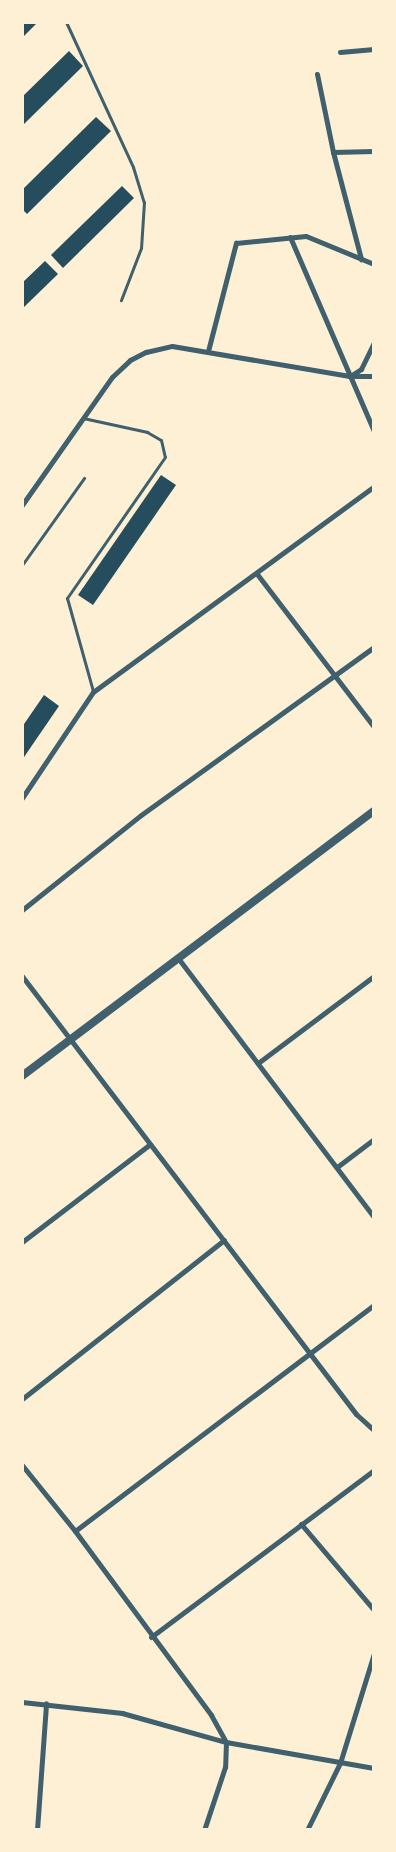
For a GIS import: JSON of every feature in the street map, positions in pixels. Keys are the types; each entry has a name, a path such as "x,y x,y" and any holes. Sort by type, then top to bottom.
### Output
{"street":[{"path":"340,52 374,49"},
{"path":"317,74 333,152 361,258"},
{"path":"333,152 374,151"},
{"path":"208,351 236,242 306,236 374,264"},
{"path":"290,237 374,431"},
{"path":"350,376 361,369 374,342"},
{"path":"22,505 112,377 130,360 146,352 172,346 350,376 374,376"},
{"path":"22,798 94,692 257,574 374,486"},
{"path":"257,574 374,727"},
{"path":"22,910 141,816 374,647"},
{"path":"22,1076 374,811"},
{"path":"178,958 374,1217"},
{"path":"22,976 356,1414 374,1430"},
{"path":"258,1063 374,976"},
{"path":"336,1167 374,1140"},
{"path":"22,1242 150,1144"},
{"path":"22,1399 224,1240"},
{"path":"75,1531 374,1305"},
{"path":"22,1465 75,1531 211,1715 226,1742 226,1767 204,1830"},
{"path":"151,1636 374,1470"},
{"path":"300,1524 374,1610"},
{"path":"307,1830 340,1763 374,1653"},
{"path":"22,1702 46,1703 122,1714 226,1742 374,1768"},
{"path":"37,1830 46,1703"}],"lane":[{"path":"66,22 129,159 144,202 141,248 121,300"},
{"path":"83,418 147,432 161,440 165,458 67,598 94,692"},
{"path":"22,565 84,478"}],"building":[{"path":"22,22 38,22 22,38"},
{"path":"69,51 83,66 22,126 22,97"},
{"path":"96,117 111,131 27,214 22,209 22,190"},
{"path":"122,186 134,198 63,268 51,255"},
{"path":"45,261 58,274 22,309 22,283"},
{"path":"161,475 176,485 93,605 78,595"},
{"path":"44,695 59,706 22,760 22,727"}]}
